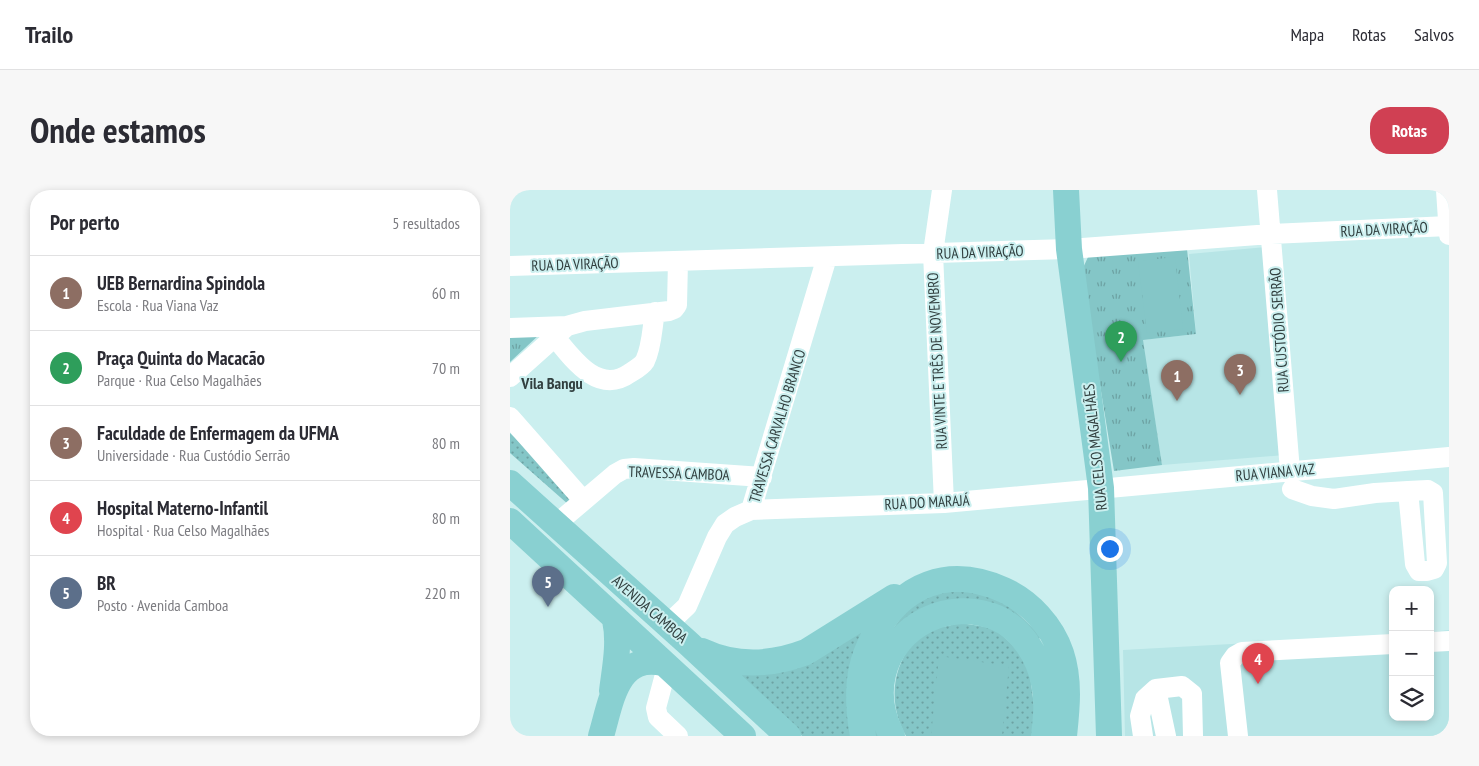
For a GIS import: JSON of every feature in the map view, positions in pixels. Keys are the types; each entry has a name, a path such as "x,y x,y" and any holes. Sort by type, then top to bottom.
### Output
{"main road":[{"name":"RUA CELSO MAGALHÃES","path":"1066,190 1069,249 1101,488 1109,736"},
{"name":"AVENIDA CAMBOA","path":"510,483 788,736"},
{"name":"AVENIDA CAMBOA","path":"510,521 615,620 743,736"},
{"path":"688,643 705,652 728,660 750,663 780,660 806,652 885,602 909,590 925,584 955,579 984,583 1012,594 1034,610 1049,630 1061,654 1067,683 1064,736"},
{"path":"863,736 858,695 865,655 881,622 892,608 909,593 925,584"},
{"path":"892,736 884,717 881,698 882,680 889,655 903,636 915,625 942,614 962,612 984,614 996,618 1012,628 1028,644 1038,663 1044,684 1046,712 1044,736"},
{"path":"610,706 618,636 615,620"},
{"path":"601,736 619,681 630,668 636,664 649,662 665,665"}],"street":[{"name":"RUA VINTE E TRÊS DE NOVEMBRO","path":"942,190 932,253 944,502"},
{"name":"RUA CUSTÓDIO SERRÃO","path":"1267,190 1291,480"},
{"path":"1446,190 1449,235"},
{"name":"RUA DA VIRAÇÃO","path":"510,266 1069,249 1271,234 1449,226"},
{"name":"TRAVESSA CARVALHO BRANCO","path":"667,625 687,606 717,537 725,524 751,510 827,257"},
{"path":"510,377 560,331 585,320 671,310 677,305 678,262"},
{"path":"560,331 578,365 592,375 607,380 623,378 644,363 649,350 655,312"},
{"path":"510,328 560,331"},
{"path":"510,417 584,500"},
{"name":"RUA VIANA VAZ","path":"1101,488 1291,480 1449,457"},
{"name":"TRAVESSA CAMBOA","path":"555,525 605,481 624,469 634,468 762,477"},
{"path":"1291,480 1312,496 1334,499 1375,493 1408,491"},
{"name":"RUA DO MARAJÁ","path":"751,510 944,502 1101,488"},
{"path":"1434,642 1449,641"},
{"path":"1238,736 1230,663 1235,656 1242,652 1389,644"},
{"path":"665,665 656,708 658,717 678,736"},
{"path":"1143,736 1140,716 1145,699 1156,689 1182,686 1192,694 1193,736"},
{"path":"1156,689 1166,736"}],"shaded area":[{"path":"1266,247 1285,455 1162,465 1142,340 1196,334 1189,254"},
{"path":"1449,630 1449,736 1125,736 1123,650 1389,635 1389,721 1434,721 1434,632"}],"green space":[{"path":"1187,249 1196,334 1143,340 1162,465 1114,471 1086,308 1083,268 1088,257"},
{"path":"1175,257 1183,329 1147,333 1138,261"},
{"path":"540,334 510,362 510,335"},
{"path":"510,433 575,497 569,505 510,453"},
{"path":"957,587 1002,598 1043,638 1034,639 1015,619 906,623 883,736 873,736 877,651 915,598"},
{"path":"960,623 987,627 1000,633 1028,660 1038,736 906,736 897,713 895,701 896,677 905,654 922,633"},
{"path":"865,626 852,736 802,736 727,667"},
{"path":"939,656 1009,666 1002,736 931,736"}],"place":[{"name":"Praça Quinta do Macacão","path":"1121,362"},
{"name":"Faculdade de Enfermagem da UFMA","path":"1240,395"},
{"name":"UEB Bernardina Spindola","path":"1177,401"},
{"name":"BR","path":"548,607"},
{"name":"Hospital Materno-Infantil","path":"1258,684"}],"district":[{"name":"Vila Bangu","path":"552,383"}]}
